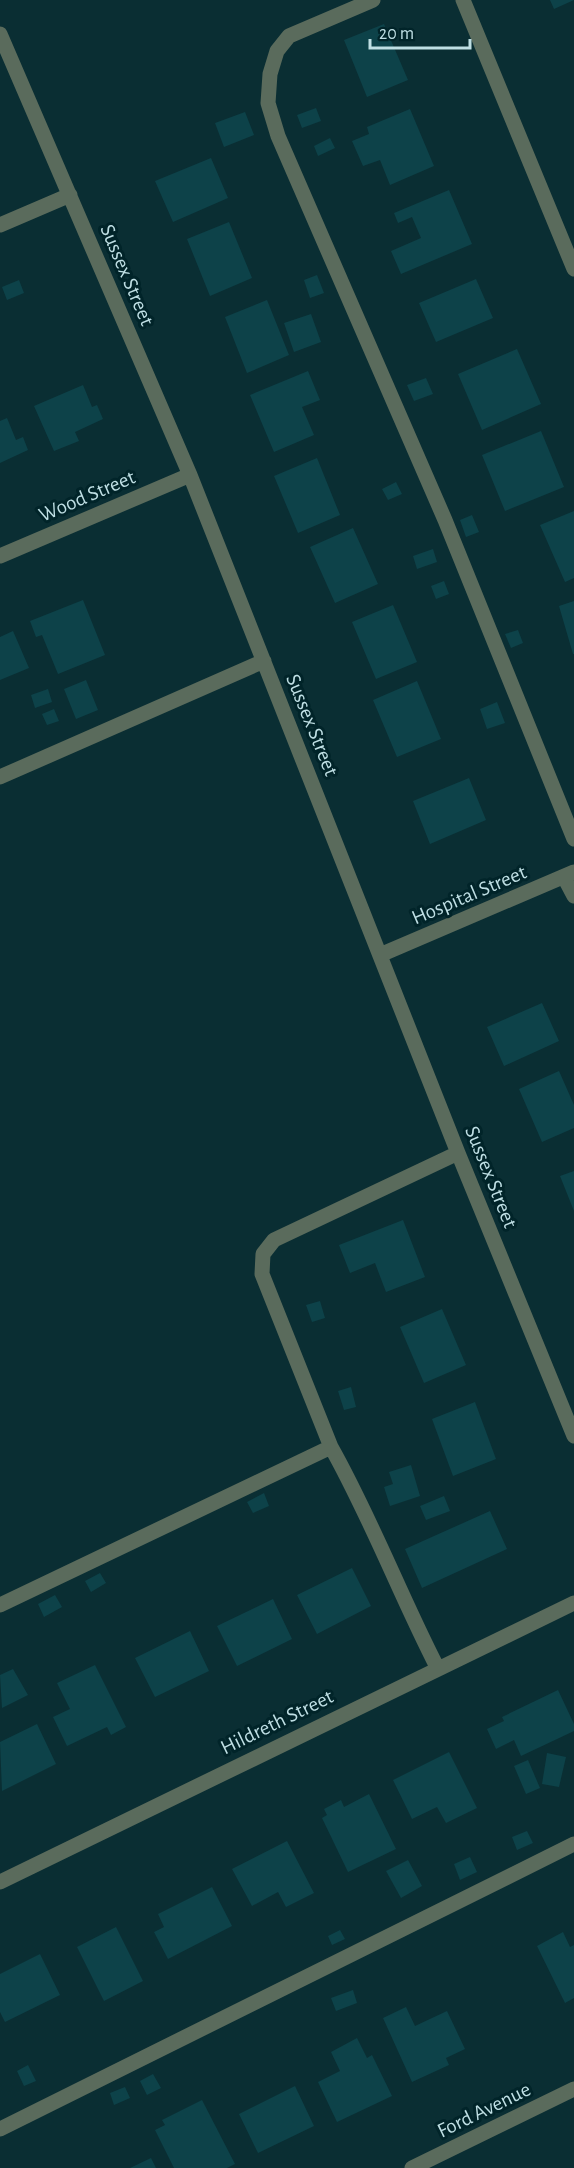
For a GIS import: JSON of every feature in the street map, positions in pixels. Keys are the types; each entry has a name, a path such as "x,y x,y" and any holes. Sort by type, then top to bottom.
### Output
{"street":[{"path":"373,0 289,36 277,51 270,74 268,103 278,136 445,520 574,839"},
{"path":"463,0 574,268"},
{"name":"Sussex Street","path":"0,34 190,475 458,1154 574,1436"},
{"path":"0,225 70,195"},
{"name":"Wood Street","path":"0,556 190,475"},
{"path":"0,777 264,661"},
{"path":"569,874 574,896"},
{"name":"Hospital Street","path":"380,956 569,874"},
{"path":"437,1667 391,1574 361,1504 331,1447 262,1274 263,1254 274,1240 458,1154"},
{"path":"0,1605 331,1447"},
{"name":"Hildreth Street","path":"0,1882 437,1667 574,1603"},
{"path":"0,2129 574,1844"},
{"name":"Ford Avenue","path":"412,2168 574,2089"}],"building":[{"path":"550,0 574,0 554,9"},
{"path":"384,24 408,80 367,97 344,40"},
{"path":"316,108 321,121 302,128 297,115"},
{"path":"410,109 434,166 390,185 380,160 363,166 352,141 369,134 367,127"},
{"path":"245,112 254,135 224,147 215,123"},
{"path":"330,138 335,148 318,156 314,146"},
{"path":"211,158 228,198 173,222 155,181"},
{"path":"449,190 472,244 401,274 391,251 421,238 412,217 398,223 394,213"},
{"path":"229,222 252,278 210,296 187,239"},
{"path":"317,275 324,293 310,298 304,280"},
{"path":"476,279 493,318 436,342 419,303"},
{"path":"19,280 24,293 7,300 2,287"},
{"path":"267,300 289,355 247,373 225,317"},
{"path":"311,314 321,342 294,352 284,323"},
{"path":"517,349 541,404 482,430 458,374"},
{"path":"308,371 320,400 302,407 314,435 274,452 250,395"},
{"path":"426,378 433,394 414,401 407,385"},
{"path":"83,385 92,407 97,405 103,419 75,432 79,441 54,451 34,406"},
{"path":"7,418 16,440 23,437 28,450 0,463 0,421"},
{"path":"541,431 564,487 505,511 482,455"},
{"path":"317,458 340,515 298,533 274,476"},
{"path":"396,482 402,494 388,500 382,489"},
{"path":"574,511 574,578 565,582 540,525"},
{"path":"472,515 479,532 466,537 460,520"},
{"path":"353,528 378,584 335,603 310,547"},
{"path":"433,549 437,562 417,569 413,556"},
{"path":"444,581 449,594 436,599 431,586"},
{"path":"83,600 105,655 58,674 42,635 36,637 30,621"},
{"path":"574,601 574,654 573,654 559,606"},
{"path":"393,605 417,662 376,679 352,622"},
{"path":"518,630 523,643 511,648 505,634"},
{"path":"13,631 29,668 0,680 0,637"},
{"path":"86,680 98,710 76,719 64,689"},
{"path":"417,681 441,739 397,757 373,700"},
{"path":"48,689 52,702 35,708 31,695"},
{"path":"497,702 505,723 487,729 480,709"},
{"path":"54,709 59,721 47,725 42,714"},
{"path":"469,778 486,820 430,844 413,801"},
{"path":"542,1003 559,1041 504,1066 487,1027"},
{"path":"559,1071 574,1105 574,1128 542,1142 519,1089"},
{"path":"574,1171 574,1211 560,1176"},
{"path":"403,1220 425,1277 386,1292 375,1263 350,1273 339,1245"},
{"path":"320,1301 325,1318 312,1322 306,1305"},
{"path":"442,1309 466,1365 424,1383 400,1327"},
{"path":"351,1387 356,1407 344,1410 338,1391"},
{"path":"475,1402 496,1459 453,1476 432,1419"},
{"path":"411,1465 420,1496 390,1506 384,1487 393,1484 389,1472"},
{"path":"264,1493 269,1506 253,1513 247,1502"},
{"path":"444,1496 450,1511 426,1520 420,1506"},
{"path":"490,1511 507,1549 422,1588 405,1549"},
{"path":"352,1568 371,1606 317,1634 297,1595"},
{"path":"100,1573 106,1583 91,1592 85,1581"},
{"path":"55,1595 62,1607 44,1617 38,1604"},
{"path":"273,1599 292,1639 237,1666 217,1626"},
{"path":"190,1631 209,1671 155,1697 135,1658"},
{"path":"95,1665 126,1727 111,1735 107,1727 67,1746 53,1717 70,1709 57,1683"},
{"path":"13,1669 28,1695 2,1708 0,1675"},
{"path":"558,1690 574,1724 574,1731 521,1756 514,1740 496,1749 487,1729 504,1721 502,1717"},
{"path":"37,1724 56,1764 2,1791 0,1742"},
{"path":"449,1752 477,1808 446,1823 437,1807 412,1819 393,1780"},
{"path":"547,1753 566,1757 559,1787 542,1784"},
{"path":"528,1760 540,1788 526,1794 514,1766"},
{"path":"369,1794 396,1849 348,1872 322,1818 327,1815 324,1809 341,1800 344,1807"},
{"path":"527,1831 533,1843 517,1850 512,1837"},
{"path":"287,1841 314,1893 286,1907 278,1892 252,1906 232,1869"},
{"path":"470,1857 477,1872 460,1880 454,1864"},
{"path":"408,1860 422,1886 401,1898 386,1871"},
{"path":"212,1887 232,1926 168,1959 154,1932 164,1927 158,1914"},
{"path":"116,1927 143,1981 104,2001 77,1947"},
{"path":"340,1930 345,1939 332,1945 328,1936"},
{"path":"563,1932 570,1947 574,1945 574,1998 565,2003 537,1946"},
{"path":"40,1954 60,1995 5,2022 0,2012 0,1974"},
{"path":"353,1990 357,2003 336,2011 331,1998"},
{"path":"406,2007 415,2026 447,2011 465,2049 446,2058 449,2065 412,2082 383,2018"},
{"path":"357,2038 367,2058 372,2055 392,2096 337,2122 318,2082 340,2071 331,2052"},
{"path":"28,2065 36,2081 24,2086 17,2071"},
{"path":"153,2074 161,2088 147,2095 140,2081"},
{"path":"295,2086 314,2126 258,2153 239,2114"},
{"path":"125,2087 130,2098 114,2105 110,2093"},
{"path":"202,2100 235,2164 227,2168 174,2168 155,2130 165,2125 162,2120"},
{"path":"151,2158 156,2168 130,2168"}]}
